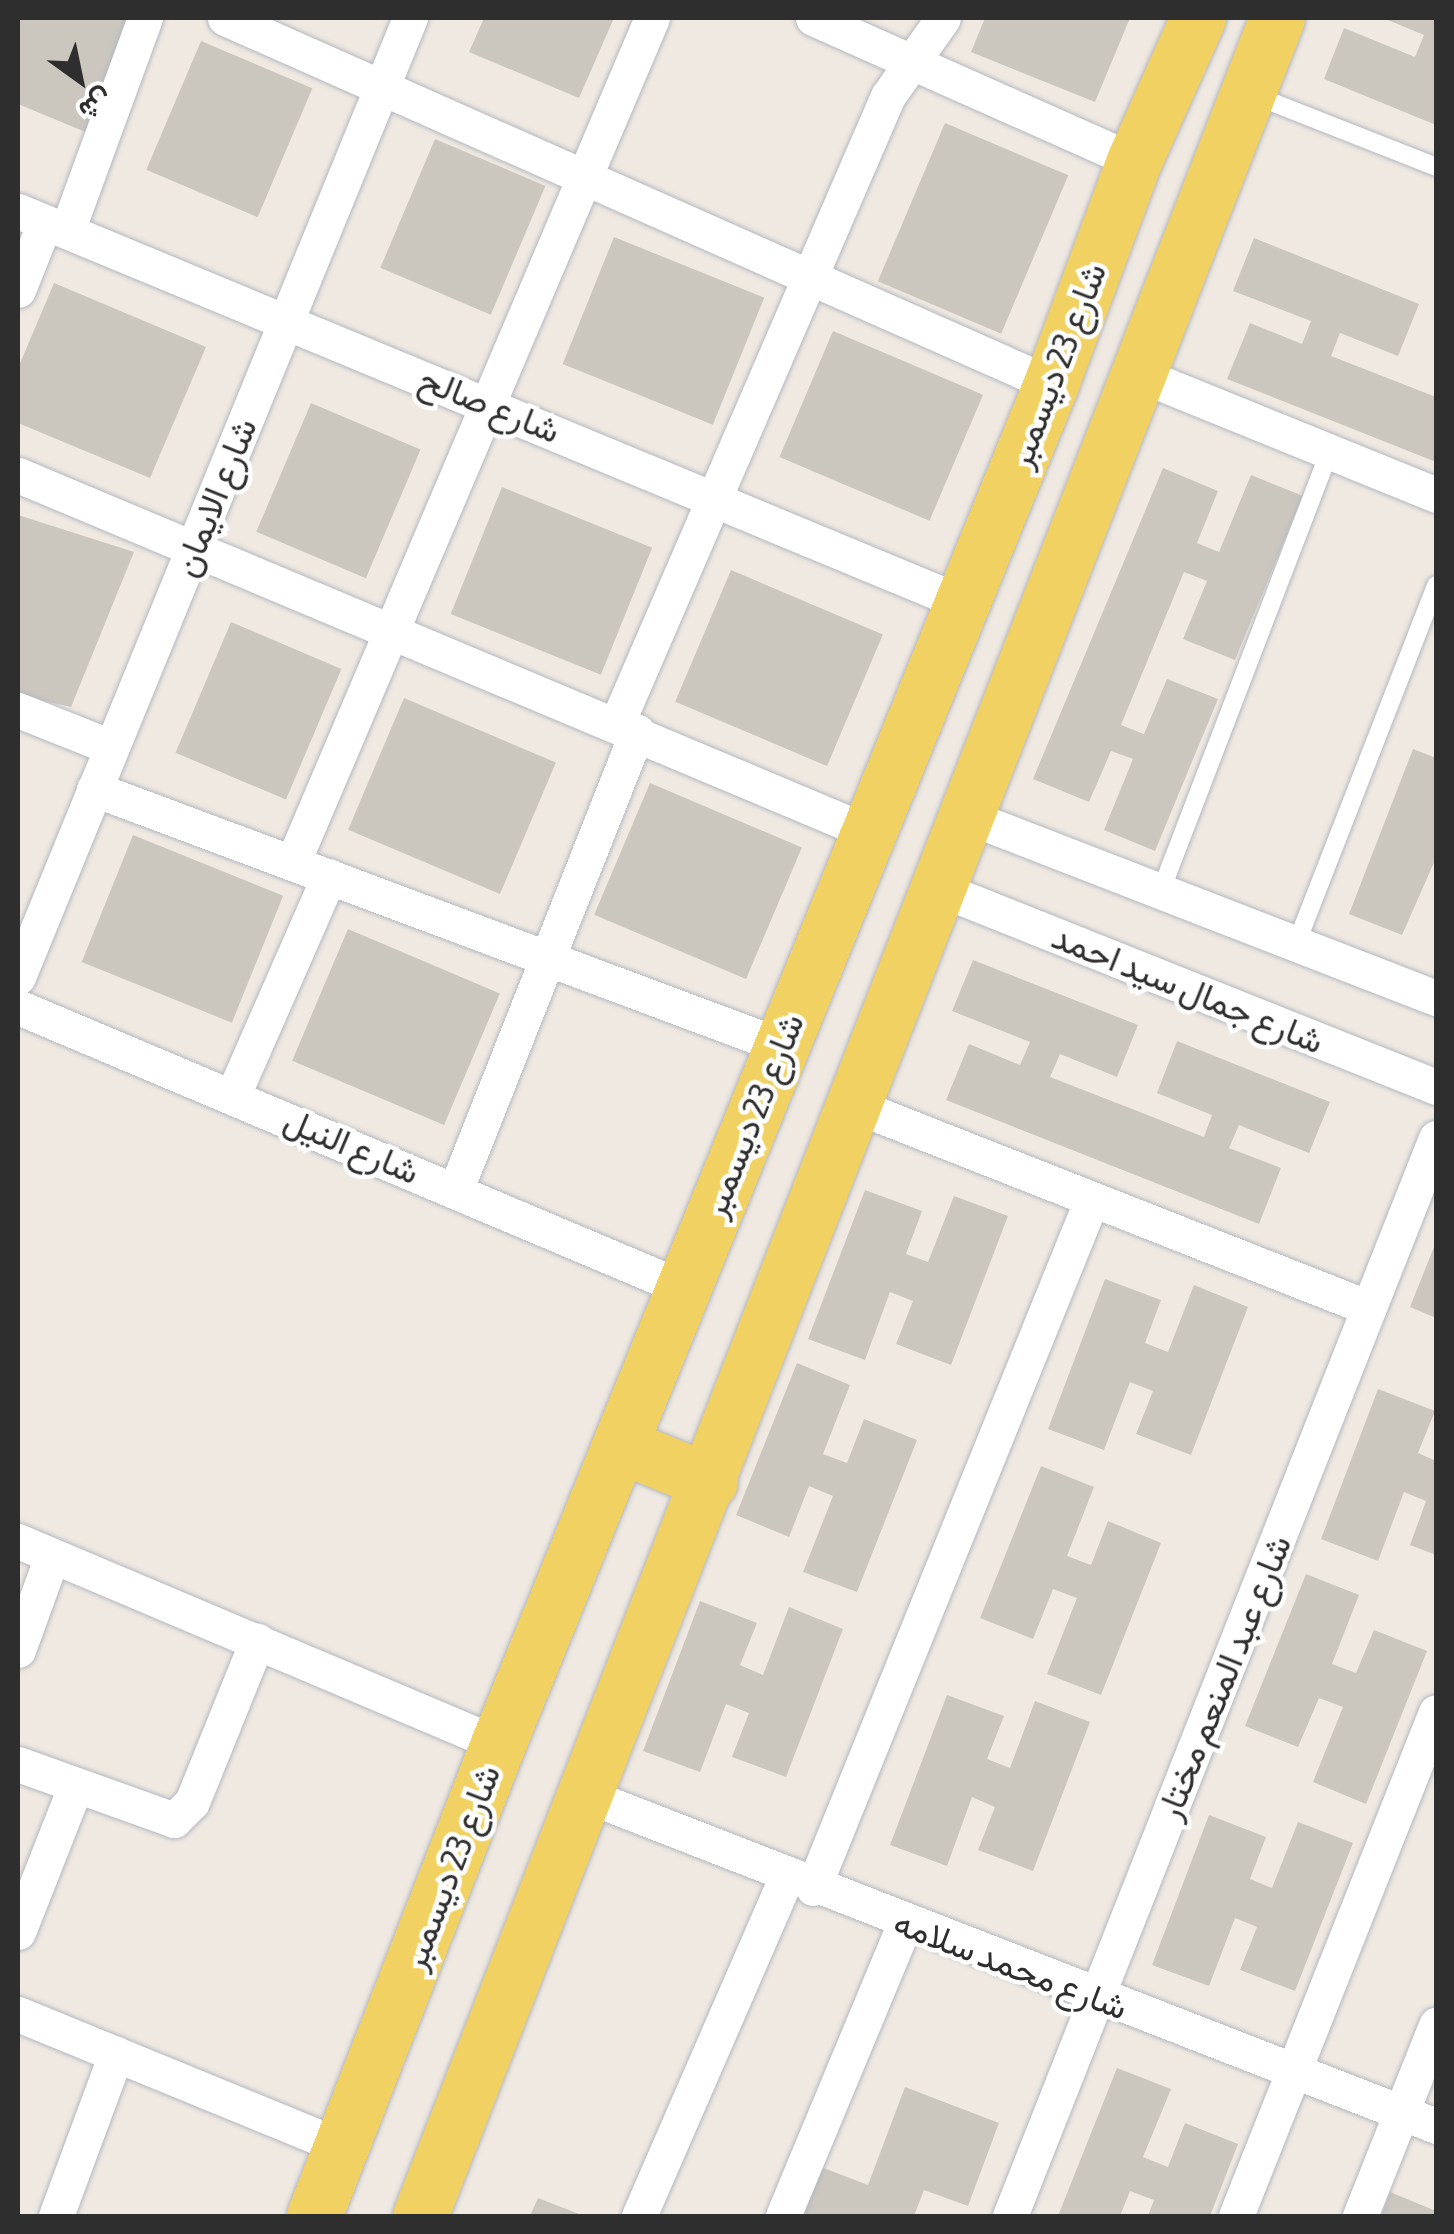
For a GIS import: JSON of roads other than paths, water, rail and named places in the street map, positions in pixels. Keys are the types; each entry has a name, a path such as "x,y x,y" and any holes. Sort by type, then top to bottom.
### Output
{"main road":[{"name":"شارع 23 ديسمبر","path":"314,2216 498,1744 866,831 1051,384 1134,162 1198,18"},
{"path":"420,2216 588,1796 1278,18"},
{"path":"620,1444 710,1482"}],"street":[{"path":"18,290 43,221 145,18"},
{"path":"225,18 813,275 1051,384"},
{"name":"شارع الايمان","path":"18,977 410,18"},
{"path":"293,862 652,18"},
{"path":"813,18 1134,162"},
{"path":"456,1189 548,956 627,727 716,497 888,96 943,18"},
{"name":"شارع صالح","path":"43,221 716,497 961,602"},
{"path":"1141,375 1436,495"},
{"path":"18,475 627,727 866,831"},
{"path":"18,710 112,747"},
{"path":"94,789 780,1045"},
{"path":"969,817 1162,888 1436,998"},
{"path":"233,1096 329,876"},
{"name":"شارع جمال سيد احمد","path":"940,889 1436,1087"},
{"name":"شارع النيل","path":"18,1008 684,1288"},
{"path":"856,1106 1369,1308"},
{"name":"شارع عبد المنعم مختار","path":"1010,2216 1436,1138"},
{"path":"639,2216 800,1883 1092,1199"},
{"path":"18,1542 498,1744"},
{"path":"18,1650 52,1556"},
{"path":"18,1764 163,1820 184,1813 257,1641"},
{"path":"1236,2216 1436,1712"},
{"path":"18,1932 75,1787"},
{"name":"شارع محمد سلامه","path":"588,1796 800,1883 1436,2126"},
{"path":"783,2216 905,1923"},
{"path":"18,2014 342,2147"},
{"path":"1360,2216 1436,2025"},
{"path":"56,2216 116,2054"}],"lane":[{"path":"1248,93 1436,168"},
{"path":"1162,888 1329,452"},
{"path":"1296,942 1436,585"}]}
